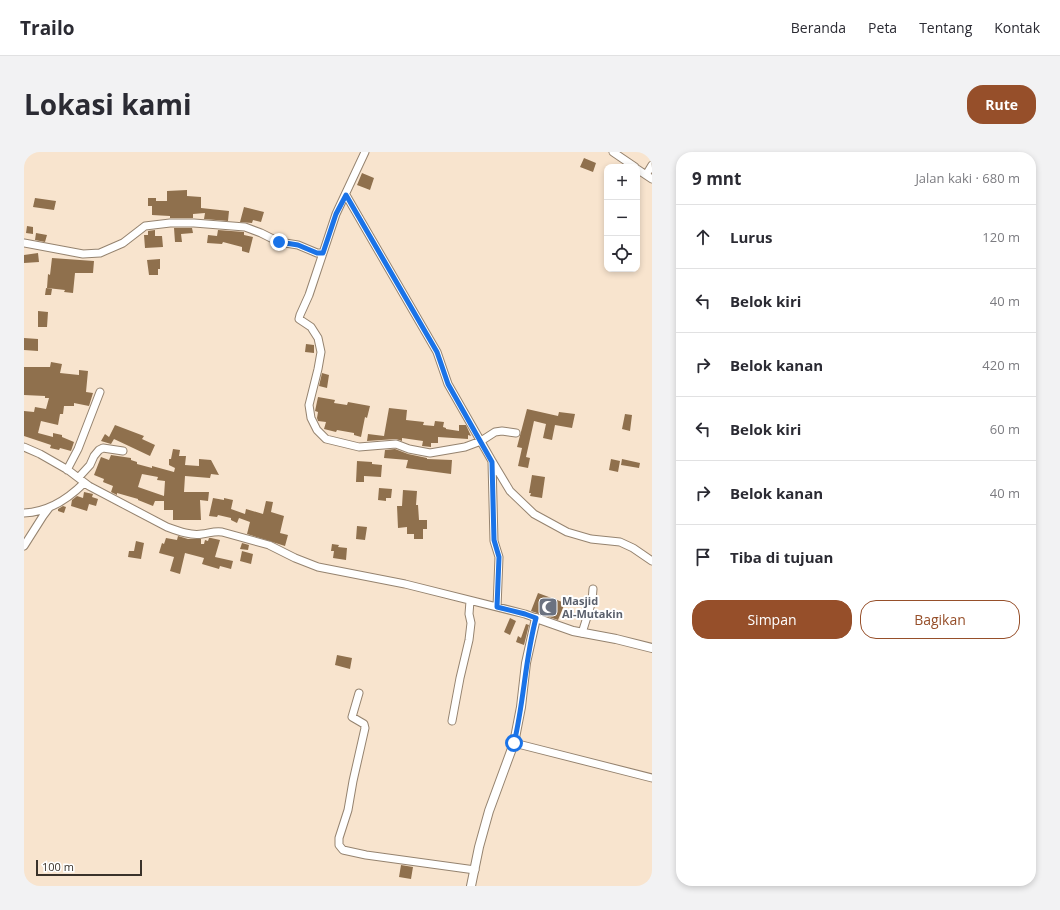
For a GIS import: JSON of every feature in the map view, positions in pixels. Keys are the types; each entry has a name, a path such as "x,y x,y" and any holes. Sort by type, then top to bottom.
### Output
{"street":[{"path":"365,152 336,214 320,253 309,295 299,319 314,330 318,338 321,352 309,405 311,418 316,430 326,439 359,447 396,444 430,453 465,447 481,441 495,432 502,431 516,434"},
{"path":"613,152 630,164"},
{"path":"640,169 650,171"},
{"path":"346,195 437,352 448,384 510,491 534,514 567,532 591,539 620,542 633,548 652,561"},
{"path":"24,244 83,254 100,253 123,243 145,226 164,223 190,223 245,227 279,242 304,247 320,253"},
{"path":"68,470 78,449 100,392"},
{"path":"24,447 40,454 68,470 80,479 150,518 180,532 198,535 215,531 222,532 268,545 318,567 405,584 525,614 582,633 616,639 652,648"},
{"path":"24,546 43,516 51,507 71,494 99,450 103,448 123,451"},
{"path":"492,462 494,540 499,557 497,607"},
{"path":"24,513 51,507"},
{"path":"582,633 592,601 593,589"},
{"path":"452,721 469,640 471,623 469,614 470,601"},
{"path":"472,886 489,812 514,743 521,707 526,663 536,618"},
{"path":"359,693 352,716 353,719 364,724 365,728 352,781 348,810 339,838 339,845 343,850 366,855 475,870"},
{"path":"514,743 652,778"}],"building":[{"path":"584,158 596,163 593,172 580,167"},
{"path":"362,173 374,178 370,190 357,185"},
{"path":"187,190 187,196 201,197 201,208 229,211 228,221 204,219 205,213 193,214 193,218 170,218 170,216 152,215 152,206 148,206 148,198 156,198 156,201 167,201 167,191"},
{"path":"35,198 56,201 54,210 33,207"},
{"path":"244,207 264,212 261,222 253,220 252,223 240,222"},
{"path":"27,226 33,227 33,234 26,233"},
{"path":"174,228 192,228 193,233 181,234 182,242 175,242"},
{"path":"155,230 155,236 162,236 163,247 145,248 144,235 148,235 148,231"},
{"path":"218,230 244,232 244,235 253,237 249,253 242,251 242,247 223,242 222,244 207,243 208,235 217,236"},
{"path":"36,233 47,235 45,242 35,240"},
{"path":"38,253 39,262 24,263 24,255"},
{"path":"52,258 94,261 93,273 75,273 73,293 64,292 65,290 47,288 48,274 50,275"},
{"path":"160,259 160,269 158,269 158,275 149,275 147,260"},
{"path":"46,288 52,289 51,295 45,295"},
{"path":"38,311 48,312 47,327 38,327"},
{"path":"24,338 38,339 38,351 24,350"},
{"path":"306,344 314,345 314,353 305,352"},
{"path":"51,362 62,364 60,373 79,375 79,370 88,371 86,392 93,393 89,406 74,403 74,406 64,406 63,414 60,414 58,425 41,421 38,433 53,437 53,433 62,435 62,437 74,442 71,451 60,448 59,450 50,448 51,445 24,436 24,411 34,412 35,407 46,409 49,398 45,398 45,396 24,395 24,367 50,367"},
{"path":"322,373 329,375 327,388 319,386"},
{"path":"318,397 335,400 334,403 347,405 348,402 370,406 367,418 365,417 361,437 354,435 354,433 337,430 336,432 324,429 326,422 318,421 318,412 315,411"},
{"path":"389,408 407,410 406,420 424,422 423,425 434,426 435,421 444,422 443,427 446,429 459,431 459,425 466,425 471,436 468,435 468,439 438,437 438,443 431,443 431,447 422,446 423,441 402,438 402,441 396,439 367,441 368,434 384,436"},
{"path":"527,409 558,416 559,412 575,414 572,428 555,425 552,440 543,438 546,424 534,421 526,457 530,458 528,468 518,466 522,448 517,447"},
{"path":"625,414 632,415 630,431 622,429"},
{"path":"115,425 144,436 142,439 155,445 150,456 114,439 111,444 101,441 105,434 109,437"},
{"path":"173,449 180,450 179,456 186,456 185,465 199,466 199,459 211,460 219,475 211,474 210,478 185,476 184,492 209,492 208,501 200,500 201,520 173,520 173,510 164,510 164,501 155,501 153,506 138,499 117,493 117,495 111,492 113,486 103,482 104,479 94,475 101,457 109,460 111,455 131,458 131,460 137,462 137,464 152,468 152,466 174,472 175,468 169,465 169,459 171,459","holes":["142,474 158,477 157,480 165,481 164,496 138,487"]},
{"path":"395,449 427,459 452,460 451,474 406,468 408,460 384,458 385,450"},
{"path":"611,459 620,461 618,472 609,470"},
{"path":"622,459 640,463 639,468 621,465"},
{"path":"357,461 372,462 372,464 382,465 381,477 364,476 364,482 356,482"},
{"path":"532,475 545,477 542,498 530,496 531,493 529,493"},
{"path":"379,488 392,489 391,498 386,498 386,501 378,500"},
{"path":"403,490 417,491 416,505 418,505 419,520 427,520 427,529 423,529 423,539 414,539 414,534 407,534 407,527 398,528 397,506 402,506"},
{"path":"84,492 93,494 92,497 98,499 96,506 89,504 87,511 71,506 72,500 77,496 83,498"},
{"path":"213,498 233,500 231,509 245,514 246,509 263,514 266,501 273,502 271,512 284,516 280,533 288,535 285,546 247,534 250,522 239,518 237,523 231,520 231,518 218,515 217,517 209,516"},
{"path":"63,506 66,507 64,513 58,511 58,509"},
{"path":"357,526 367,527 365,540 356,539"},
{"path":"178,536 188,539 201,539 201,544 204,544 205,540 208,541 209,538 220,540 215,557 233,561 231,569 220,566 219,569 202,564 204,558 185,553 180,574 170,571 174,557 159,553 162,543 164,544 166,538 177,540"},
{"path":"136,541 144,543 141,559 128,557 129,551 134,551"},
{"path":"242,543 249,545 248,550 240,549"},
{"path":"332,544 339,545 338,547 347,548 346,560 333,558 334,551 331,551"},
{"path":"242,551 253,554 251,564 240,561"},
{"name":"Masjid Al-Mutakin","path":"538,593 565,603 558,620 531,611"},
{"path":"510,618 516,621 510,635 504,632"},
{"path":"526,624 529,625 524,645 516,642 518,636 521,638"},
{"path":"337,655 352,658 350,669 335,665"},
{"path":"401,865 413,867 411,879 399,877"}],"place":[{"name":"Masjid Al-Mutakin","path":"548,607"}],"route":[{"path":"279,242 298,245 317,253 323,253 336,214 346,195 437,352 444,377 492,462 494,540 499,557 497,607 536,618 526,663 521,707 514,743"}]}
